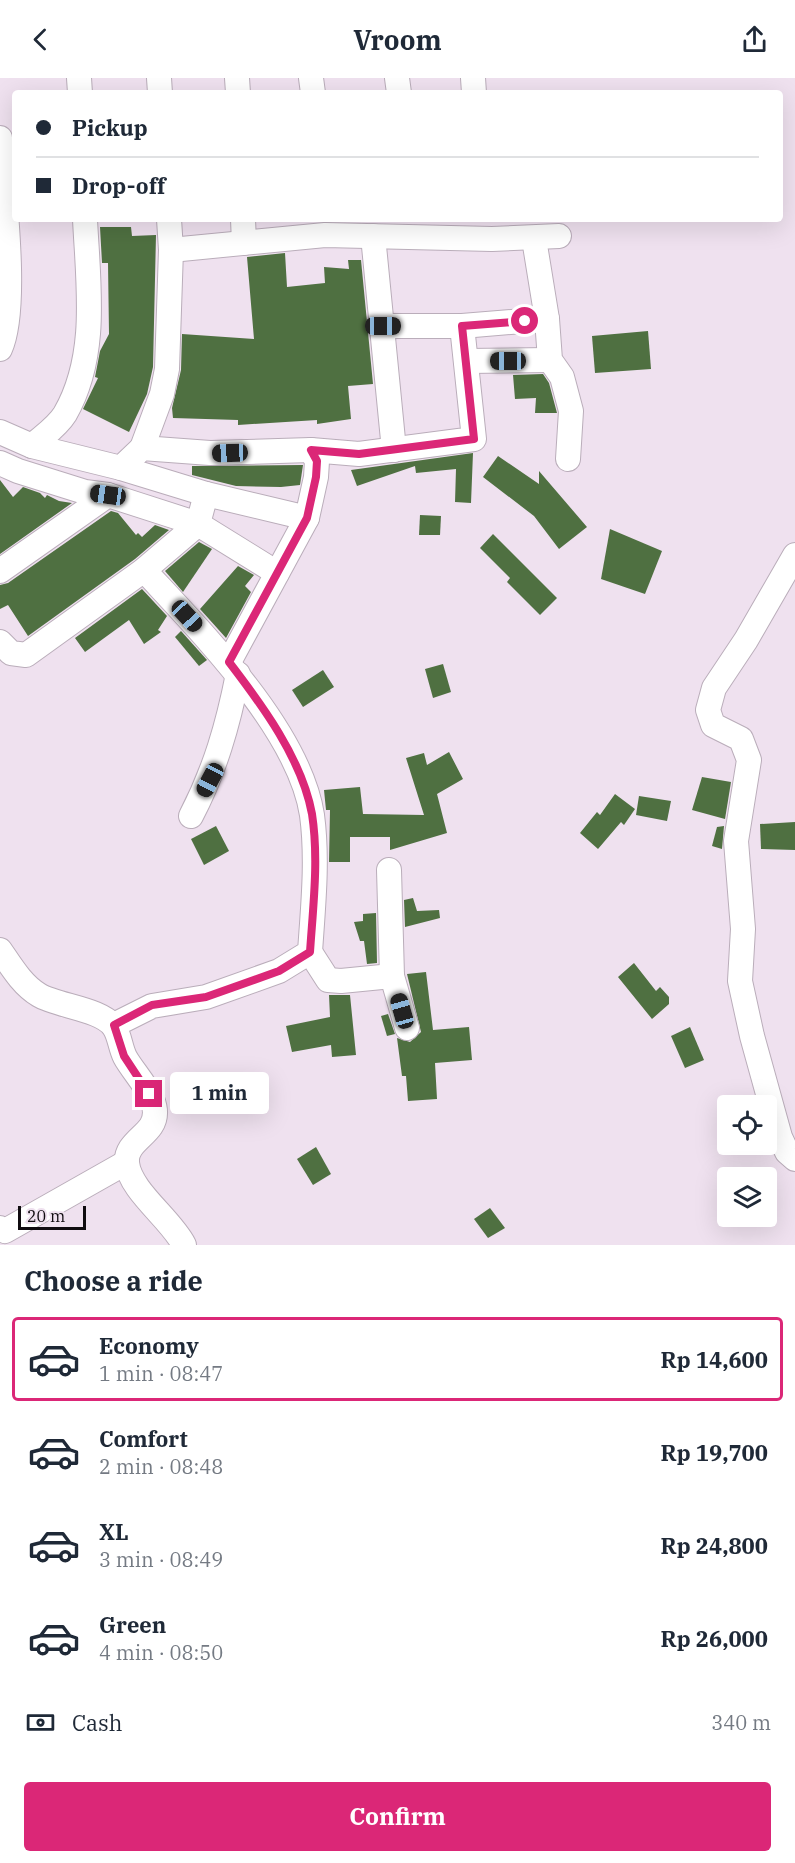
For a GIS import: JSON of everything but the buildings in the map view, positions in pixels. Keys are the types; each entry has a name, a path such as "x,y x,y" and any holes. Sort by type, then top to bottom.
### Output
{"street":[{"path":"0,138 9,294 6,336 0,349"},
{"path":"32,446 56,426 65,414 85,356 89,319 85,222"},
{"path":"121,468 142,448 162,394 167,369 171,250 169,222"},
{"path":"243,222 244,243"},
{"path":"171,250 244,243 324,227 373,236 414,228 490,229 534,239 559,236"},
{"path":"373,236 394,450"},
{"path":"534,239 547,319 550,360 562,377 568,396 572,426 567,459"},
{"path":"383,326 462,326 547,319"},
{"path":"142,448 210,453 311,450 341,454 394,450 474,439 462,326"},
{"path":"466,361 550,360"},
{"path":"0,432 32,446 121,468 206,494 307,518"},
{"path":"190,816 210,780 228,726 234,668 277,573 307,518 317,461 311,450"},
{"path":"6,473 85,492 108,495 198,524 277,573"},
{"path":"0,642 11,652 26,655 144,570 198,524 206,494"},
{"path":"0,571 108,495"},
{"path":"795,555 746,640 714,688 708,710 712,725 741,738 749,760 736,841 743,928 740,981 752,1036 780,1137 787,1152 795,1159"},
{"path":"144,570 234,668 279,735 304,782 312,814 314,840 310,952 328,980 341,981 392,976"},
{"path":"389,870 392,976 407,1028"},
{"path":"0,950 23,982 39,995 114,1025 124,1056 149,1094 156,1110 152,1125 130,1148 127,1162 132,1178 184,1245"},
{"path":"114,1025 152,1005 206,997 279,971 310,952"},
{"path":"0,1228 5,1231 127,1162"}],"route":[{"path":"149,1094 124,1056 114,1025 152,1005 206,997 279,971 293,965 310,952 315,868 312,814 304,782 279,735 229,662 307,518 315,489 317,461 311,450 359,454 474,439 462,326 525,321"}]}
